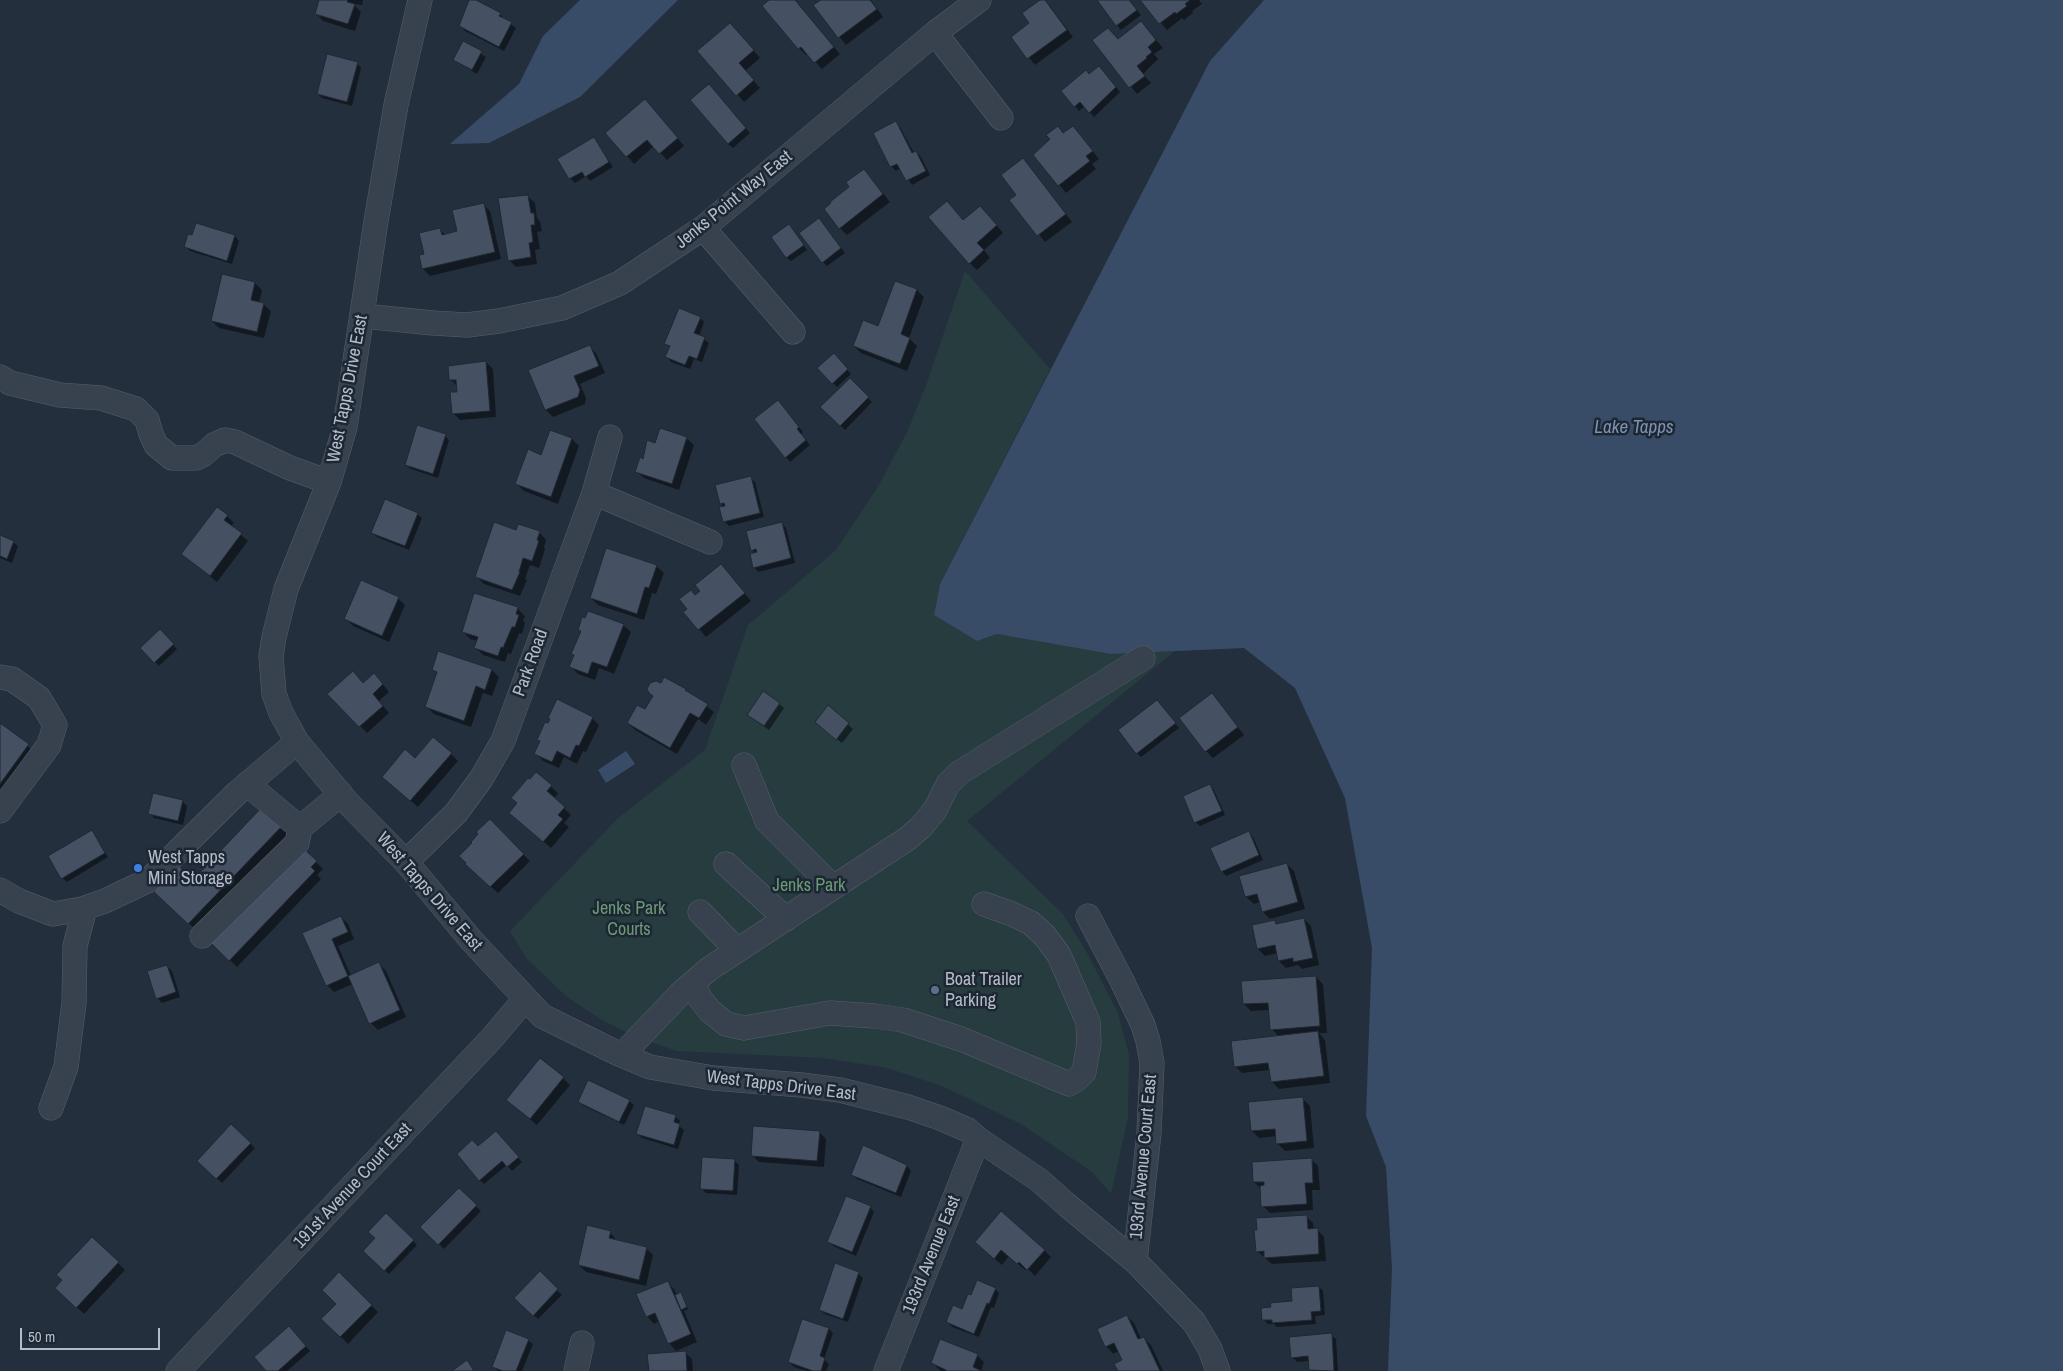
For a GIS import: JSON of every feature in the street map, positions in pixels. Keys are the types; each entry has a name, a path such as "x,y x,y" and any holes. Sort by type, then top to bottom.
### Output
{"street":[{"name":"West Tapps Drive East","path":"420,0 396,106 376,221 345,427 329,482 286,589 271,656 274,694 281,713 297,742 341,794 406,862 472,940 542,1016 650,1067 713,1078 840,1090 940,1118 968,1130 978,1139 1039,1180 1135,1261 1194,1322 1210,1349 1218,1371"},
{"name":"Jenks Point Way East","path":"362,316 467,325 499,321 554,310 620,283 703,228 935,33 979,0"},
{"path":"935,33 1001,118"},
{"path":"703,228 794,332"},
{"path":"0,377 10,383 60,395 102,398 136,408 148,420 156,446 172,458 196,458 214,445 225,440 235,442 290,468 329,482"},
{"name":"Park Road","path":"406,862 456,813 481,779 503,741 594,493 610,437"},
{"path":"594,493 710,542"},
{"path":"622,1055 680,994 709,969 907,839 921,827 935,810 948,784 959,773 1143,658"},
{"path":"0,677 12,679 39,698 55,725 49,746 0,811"},
{"path":"0,890 19,901 54,914 85,908 105,901 150,880 247,784 297,742"},
{"path":"744,765 767,821 833,887"},
{"path":"247,784 300,828"},
{"path":"202,936 297,843 300,828 341,794"},
{"path":"726,864 786,919"},
{"path":"694,982 699,997 710,1011 726,1024 744,1028 830,1013 903,1020 960,1039 1069,1084 1084,1072 1089,1043 1088,1022 1059,955 1045,936 1030,923 984,904"},
{"path":"51,1108 66,1067 74,1003 76,946 85,908"},
{"path":"700,912 737,950"},
{"name":"193rd Avenue Court East","path":"1088,916 1143,1025 1152,1063 1149,1133 1135,1261"},
{"name":"191st Avenue Court East","path":"178,1371 493,1037 525,999"},
{"name":"193rd Avenue East","path":"886,1371 978,1139"},
{"path":"576,1371 582,1343"}],"green space":[{"name":"Jenks Park","path":"965,271 1050,369 940,584 934,615 977,641 997,634 1111,654 1175,651 967,821 1063,914 1086,951 1118,1013 1129,1055 1128,1118 1111,1194 1092,1172 1021,1124 942,1086 887,1068 823,1058 676,1051 632,1035 602,1020 567,997 526,958 510,931 618,818 705,750 748,625 836,550 879,485 907,432 925,388"}],"water":[{"path":"580,0 678,0 580,97 489,143 450,144 519,84 543,36"},
{"name":"Lake Tapps","path":"1264,0 2063,0 2063,1371 1388,1371 1392,1269 1386,1167 1366,1116 1372,948 1345,798 1295,688 1244,648 1111,654 997,634 977,641 934,615 940,584 1210,61"},
{"path":"626,751 635,764 606,783 598,770"}],"building":[{"path":"319,0 348,0 347,2 355,4 348,24 315,14"},
{"path":"469,0 476,0 501,13 499,16 512,22 499,47 459,26"},
{"path":"769,0 795,0 834,47 814,63 801,47 798,49 762,6"},
{"path":"821,0 870,0 877,9 838,38 813,5"},
{"path":"1040,0 1045,0 1067,30 1027,59 1011,37 1029,23 1022,13"},
{"path":"1097,0 1129,0 1137,10 1116,26"},
{"path":"1140,0 1190,0 1185,4 1187,6 1159,24"},
{"path":"1141,21 1156,40 1148,47 1152,52 1137,66 1145,76 1129,88 1092,40 1108,28 1118,39"},
{"path":"730,23 754,50 739,63 754,80 736,96 697,51"},
{"path":"463,41 482,51 472,70 453,60"},
{"path":"327,54 358,62 347,102 317,94"},
{"path":"1099,66 1116,87 1089,113 1080,102 1074,107 1061,91 1086,70 1089,74"},
{"path":"709,84 746,128 728,144 690,100"},
{"path":"645,99 678,138 659,154 647,140 626,157 605,133"},
{"path":"896,121 912,153 916,151 926,171 906,181 897,164 890,167 873,133"},
{"path":"1058,126 1063,133 1073,126 1093,151 1086,156 1090,161 1058,186 1033,155 1050,139 1046,135"},
{"path":"594,137 609,162 585,177 582,172 569,179 557,159"},
{"path":"1023,158 1066,214 1037,236 1009,200 1016,195 1001,175"},
{"path":"864,169 883,194 839,229 824,209 849,187 846,182"},
{"path":"528,195 531,213 534,213 535,225 531,225 533,242 529,243 531,257 508,261 498,198"},
{"path":"947,201 963,220 980,206 997,225 977,243 984,250 969,264 928,217"},
{"path":"484,203 495,252 422,269 419,255 424,254 419,233 440,228 442,235 457,231 452,210"},
{"path":"819,218 841,248 822,263 799,233"},
{"path":"196,223 235,235 227,261 184,247 188,234 192,235"},
{"path":"789,224 804,245 786,258 771,237"},
{"path":"222,274 255,282 251,300 264,303 257,332 211,321"},
{"path":"895,281 917,289 901,334 910,338 900,364 853,346 863,320 878,326"},
{"path":"679,308 701,317 694,333 705,337 697,359 689,356 685,365 665,357 670,346 664,344"},
{"path":"590,345 599,366 574,376 580,390 578,397 545,410 528,370"},
{"path":"834,353 848,369 832,384 817,368"},
{"path":"486,361 490,411 452,414 450,392 457,392 456,380 449,380 448,366"},
{"path":"850,378 869,397 840,426 820,407"},
{"path":"778,400 799,427 797,429 806,440 785,458 754,419"},
{"path":"417,425 446,434 433,474 405,465"},
{"path":"660,428 687,437 672,484 635,472 640,457 643,459 647,440 655,443"},
{"path":"550,430 572,438 551,497 515,484 528,449 541,455"},
{"path":"751,476 760,513 723,522 719,507 725,506 724,503 720,504 715,485"},
{"path":"385,499 418,513 405,546 371,533"},
{"path":"217,507 228,515 224,520 242,533 210,576 181,554"},
{"path":"494,522 516,530 518,524 540,531 537,540 539,541 532,561 523,558 520,572 512,590 475,577"},
{"path":"782,522 791,558 753,568 750,554 757,552 756,549 751,551 746,531"},
{"path":"0,535 14,541 7,559 0,556"},
{"path":"606,548 657,565 649,588 645,587 637,614 590,598"},
{"path":"721,564 745,593 698,630 683,612 687,609 679,599 691,590 695,595 700,591 695,585"},
{"path":"361,580 399,597 382,636 344,619"},
{"path":"474,593 518,607 516,614 519,615 515,627 512,627 498,656 474,648 478,637 462,632"},
{"path":"588,611 624,624 607,667 592,662 588,674 569,667 574,655 571,654 581,631 578,630 582,617 585,618"},
{"path":"160,629 174,644 154,663 140,648"},
{"path":"438,651 492,669 485,690 476,686 464,721 425,707 437,672 432,670"},
{"path":"353,671 363,683 374,673 383,684 373,694 383,706 359,727 327,694"},
{"path":"664,677 708,704 699,718 690,713 670,748 627,723 637,705 645,709 653,696 647,689 650,683 656,681 661,683"},
{"path":"763,691 780,703 764,726 747,715"},
{"path":"1212,693 1238,727 1205,752 1179,718"},
{"path":"557,699 593,717 579,746 576,745 570,758 557,751 552,762 534,754 540,741 537,740 545,722 548,723 550,719 548,718"},
{"path":"1157,700 1176,723 1136,754 1118,730"},
{"path":"828,705 849,723 836,740 815,722"},
{"path":"0,723 29,744 0,784"},
{"path":"433,737 452,753 410,801 382,777 405,749 415,758"},
{"path":"536,772 552,785 547,791 565,807 558,815 563,819 543,842 509,813 517,803 511,798 528,778 530,779"},
{"path":"1210,784 1222,811 1194,823 1183,796"},
{"path":"153,793 183,800 178,821 148,814"},
{"path":"263,806 283,825 188,924 154,892 179,866 193,880"},
{"path":"490,819 524,854 490,887 459,856 472,843 478,834 476,832"},
{"path":"92,830 105,853 61,879 48,856"},
{"path":"1249,831 1259,855 1221,872 1210,848"},
{"path":"303,848 317,861 311,867 315,871 229,961 211,943"},
{"path":"1287,863 1298,902 1262,912 1257,894 1245,897 1239,876"},
{"path":"341,916 348,932 332,939 348,976 326,986 302,933"},
{"path":"1304,918 1313,958 1293,962 1293,958 1278,961 1275,945 1257,949 1252,925 1275,920 1276,924"},
{"path":"379,962 400,1010 369,1024 348,976"},
{"path":"167,965 176,992 156,999 147,971"},
{"path":"1316,976 1320,1026 1270,1030 1268,1003 1243,1004 1241,981"},
{"path":"1318,1031 1324,1076 1271,1082 1268,1063 1234,1067 1231,1041"},
{"path":"540,1058 564,1077 530,1119 506,1100"},
{"path":"588,1080 630,1100 619,1122 578,1102"},
{"path":"1303,1097 1307,1141 1276,1144 1275,1129 1251,1131 1248,1102"},
{"path":"645,1106 676,1115 674,1122 680,1124 674,1145 636,1134"},
{"path":"231,1124 251,1143 216,1179 197,1161"},
{"path":"753,1126 820,1131 817,1161 751,1156"},
{"path":"496,1131 519,1157 507,1167 502,1161 479,1181 457,1154 472,1140 478,1146"},
{"path":"863,1145 907,1165 896,1193 851,1175"},
{"path":"702,1157 735,1159 733,1191 700,1189"},
{"path":"1312,1158 1313,1183 1305,1183 1307,1204 1261,1207 1260,1186 1264,1185 1264,1182 1253,1182 1252,1162"},
{"path":"459,1188 477,1205 438,1245 420,1227"},
{"path":"846,1196 871,1206 852,1252 827,1242"},
{"path":"1001,1211 1045,1250 1027,1270 1001,1250 994,1259 975,1242"},
{"path":"386,1213 414,1240 384,1271 363,1251 375,1238 368,1232"},
{"path":"1307,1215 1308,1229 1318,1228 1319,1254 1264,1258 1264,1251 1256,1252 1254,1230 1257,1230 1256,1218"},
{"path":"587,1225 611,1231 609,1238 647,1247 639,1280 578,1265"},
{"path":"92,1237 119,1262 76,1308 55,1288 62,1280 56,1275"},
{"path":"835,1263 859,1272 843,1319 819,1310"},
{"path":"540,1271 558,1289 533,1316 514,1298"},
{"path":"339,1272 372,1305 340,1337 321,1319 336,1304 322,1290"},
{"path":"977,1280 996,1288 989,1304 987,1303 974,1334 946,1322 953,1305 962,1309 968,1294 971,1295"},
{"path":"668,1281 691,1334 668,1344 655,1313 646,1317 636,1294"},
{"path":"1319,1286 1321,1311 1311,1312 1312,1320 1272,1323 1272,1320 1262,1320 1261,1308 1271,1307 1270,1303 1292,1301 1291,1288"},
{"path":"681,1292 687,1307 681,1310 675,1295"},
{"path":"1127,1315 1138,1339 1144,1337 1160,1371 1118,1371 1114,1364 1122,1360 1114,1343 1105,1347 1097,1329"},
{"path":"802,1319 829,1328 820,1356 825,1358 821,1371 813,1371 788,1362"},
{"path":"289,1326 306,1346 278,1371 266,1371 254,1357"},
{"path":"506,1330 529,1339 516,1371 503,1371 492,1367"},
{"path":"1332,1333 1334,1371 1309,1370 1308,1356 1291,1358 1289,1337"},
{"path":"940,1339 978,1354 973,1367 982,1371 945,1371 931,1363"},
{"path":"686,1351 687,1371 649,1371 647,1354"},
{"path":"467,1360 474,1371 452,1371"}],"place":[{"name":"West Tapps Mini Storage","path":"138,868"},
{"name":"Boat Trailer Parking","path":"935,990"}],"park label":[{"name":"Jenks Park Courts","path":"629,920"}]}
